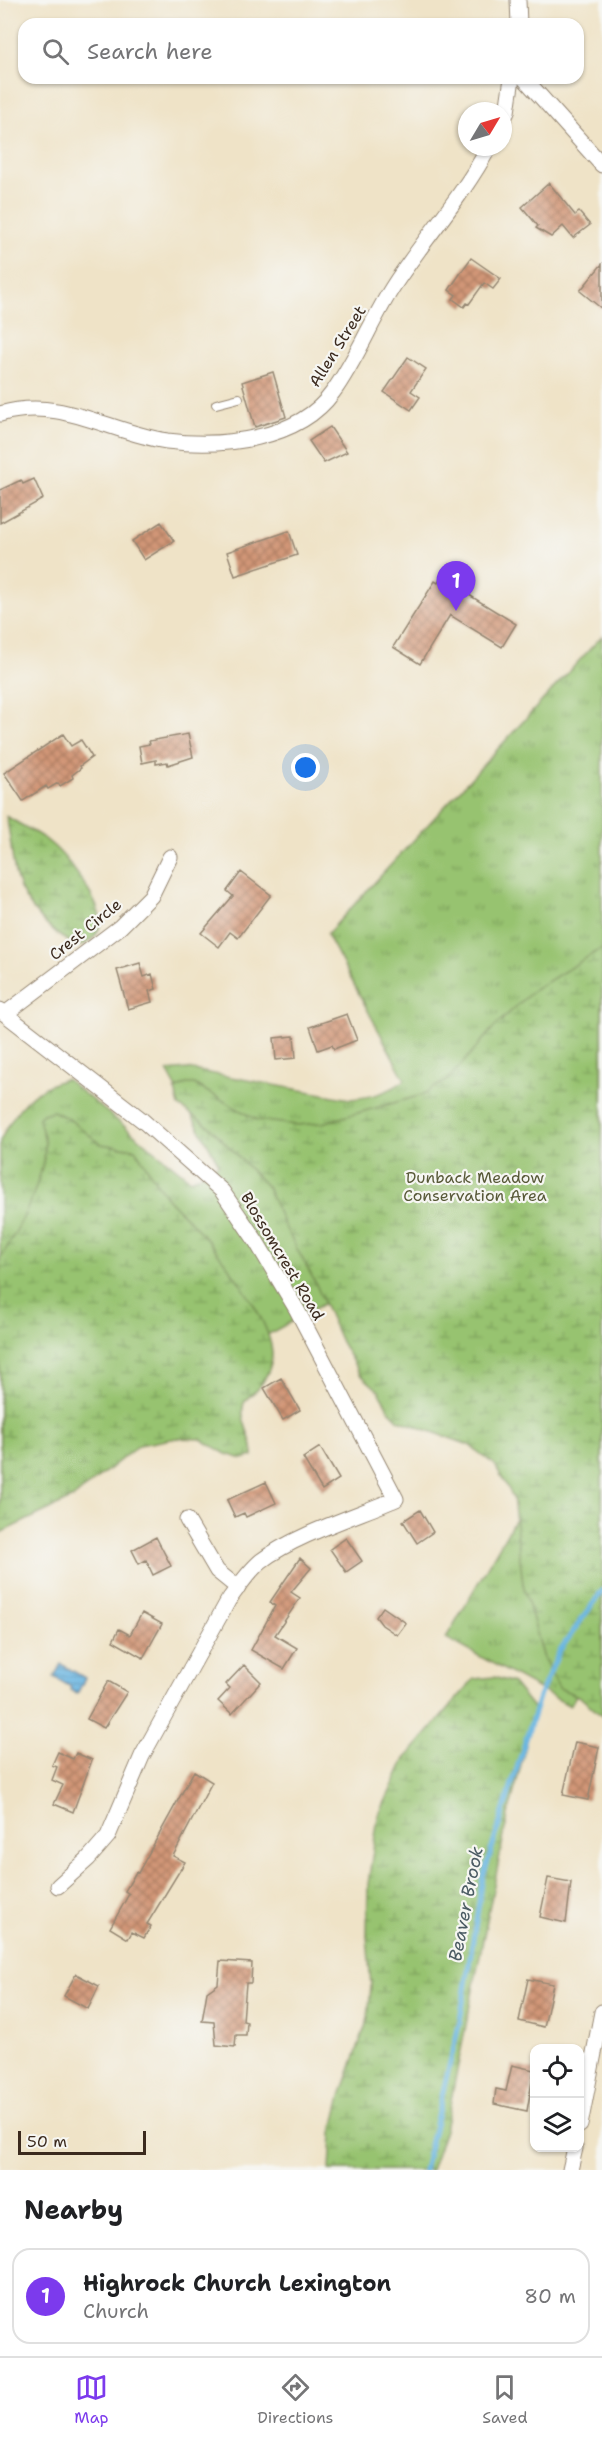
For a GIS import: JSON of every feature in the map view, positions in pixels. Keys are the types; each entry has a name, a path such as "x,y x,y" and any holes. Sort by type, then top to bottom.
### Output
{"street":[{"path":"518,0 519,18"},
{"path":"508,102 511,84"},
{"path":"529,84 602,165"},
{"name":"Allen Street","path":"0,414 20,408 58,409 166,441 202,443 270,435 308,417 333,393 394,285 483,156"},
{"name":"Crest Circle","path":"2,1012 120,927 151,896 171,858"},
{"name":"Blossomcrest Road","path":"2,1012 142,1120 222,1191 256,1241 297,1310 396,1499 295,1542 261,1561 238,1588"},
{"path":"58,1886 88,1859 108,1836 142,1756 238,1588 217,1571 187,1520"},
{"path":"584,2100 602,2012"},
{"path":"570,2170 574,2152"}],"lane":[{"path":"216,404 239,398"}],"green space":[{"name":"Dunback Meadow Conservation Area","path":"602,636 602,1649 570,1706 446,1638 553,1454 381,1272 52,1454 0,1493 0,1141 18,1110 34,1094 66,1079 191,1180 219,1164 167,1071 187,1069 350,1099 379,1094 405,1080 327,934"},
{"path":"6,816 50,843 83,881 100,916 100,925 96,935 82,946 61,937 51,929 25,898 16,877"},
{"path":"602,948 602,1716 580,1697 559,1688 544,1659 523,1584 513,1497 495,1465 469,1445 399,1420 389,1410 379,1391 360,1374 341,1342 315,1282 284,1225 267,1187 210,1127 179,1106 175,1090 186,1084 194,1084 257,1120 297,1125 322,1123 422,1095 449,1079 494,1027 534,990"},
{"path":"53,1111 69,1119 101,1144 135,1149 168,1199 201,1233 240,1283 262,1320 269,1337 272,1357 266,1377 245,1401 243,1409 253,1456 243,1459 226,1454 201,1439 177,1438 139,1445 73,1498 0,1533 0,1258 15,1234 36,1188 45,1145 39,1118"},
{"path":"494,1677 513,1683 535,1710 508,1815 445,2130 431,2170 330,2170 332,2133 341,2096 368,2018 371,1986 367,1936 368,1884 378,1817 405,1759 474,1679"}],"water":[{"path":"61,1664 85,1678 77,1694 70,1690 71,1687 54,1677"}],"building":[{"path":"549,183 575,215 579,212 590,225 573,238 563,226 551,237 536,228 538,226 522,207"},
{"path":"471,258 501,279 493,289 484,283 469,304 467,303 464,307 453,299 456,295 449,290"},
{"path":"602,264 602,309 580,291"},
{"path":"408,357 426,369 411,391 420,397 411,410 384,392"},
{"path":"273,372 286,417 255,427 242,382"},
{"path":"330,427 347,452 324,463 309,441"},
{"path":"34,479 43,499 0,523 0,490 21,480 23,484"},
{"path":"161,522 174,541 144,560 132,541"},
{"path":"289,531 297,555 235,576 227,552"},
{"path":"450,564 470,576 461,590 516,624 502,647 450,615 420,664 393,647 435,581 438,583"},
{"path":"63,734 71,746 81,740 92,757 80,766 81,768 72,775 73,778 60,786 58,783 48,789 46,786 23,801 4,773"},
{"path":"188,734 193,757 168,765 167,762 156,764 156,760 142,763 139,746 150,744 149,741"},
{"path":"241,872 271,895 238,938 230,932 219,947 201,933 233,896 227,891"},
{"path":"140,963 144,977 152,974 156,989 149,991 152,1002 128,1009 117,970"},
{"path":"347,1014 357,1040 334,1049 332,1045 318,1050 310,1027"},
{"path":"294,1036 296,1058 276,1060 274,1038"},
{"path":"281,1378 300,1410 283,1420 264,1388"},
{"path":"320,1447 339,1479 322,1490 303,1458"},
{"path":"266,1482 276,1503 246,1517 244,1513 235,1517 227,1500"},
{"path":"420,1510 433,1532 417,1543 403,1521"},
{"path":"156,1537 171,1566 153,1575 146,1560 139,1564 132,1550"},
{"path":"346,1538 362,1561 346,1572 330,1549"},
{"path":"300,1558 311,1568 291,1592 300,1598 275,1635 297,1648 284,1669 251,1650 275,1606 270,1602"},
{"path":"383,1607 406,1623 397,1635 382,1625 376,1617"},
{"path":"142,1613 162,1624 143,1658 113,1641 119,1629 130,1635"},
{"path":"244,1665 261,1682 232,1714 218,1701 230,1688 226,1684"},
{"path":"108,1681 127,1692 104,1728 87,1719"},
{"path":"575,1742 599,1747 588,1800 563,1795"},
{"path":"58,1752 73,1759 76,1753 92,1760 73,1812 54,1804 63,1785 52,1780 57,1767 52,1765"},
{"path":"194,1771 212,1782 173,1856 185,1862 147,1924 151,1926 144,1938 132,1932 128,1939 110,1928 129,1894 125,1891 136,1872 138,1873"},
{"path":"548,1878 571,1882 566,1923 540,1917"},
{"path":"220,1961 252,1963 251,1983 246,1983 243,2021 247,2022 246,2035 236,2035 235,2047 216,2045 214,2022 202,2021 207,1992 218,1984"},
{"path":"76,1974 99,1986 88,2009 64,1996"},
{"path":"528,1979 553,1984 544,2027 519,2021"},
{"path":"512,2065 530,2069 527,2111 494,2104 496,2089 506,2091"}],"waterway":[{"name":"Beaver Brook","path":"424,2170 460,2021 483,1877 539,1697 560,1650 602,1591"}],"place":[{"name":"Highrock Church Lexington","path":"456,611"}]}
